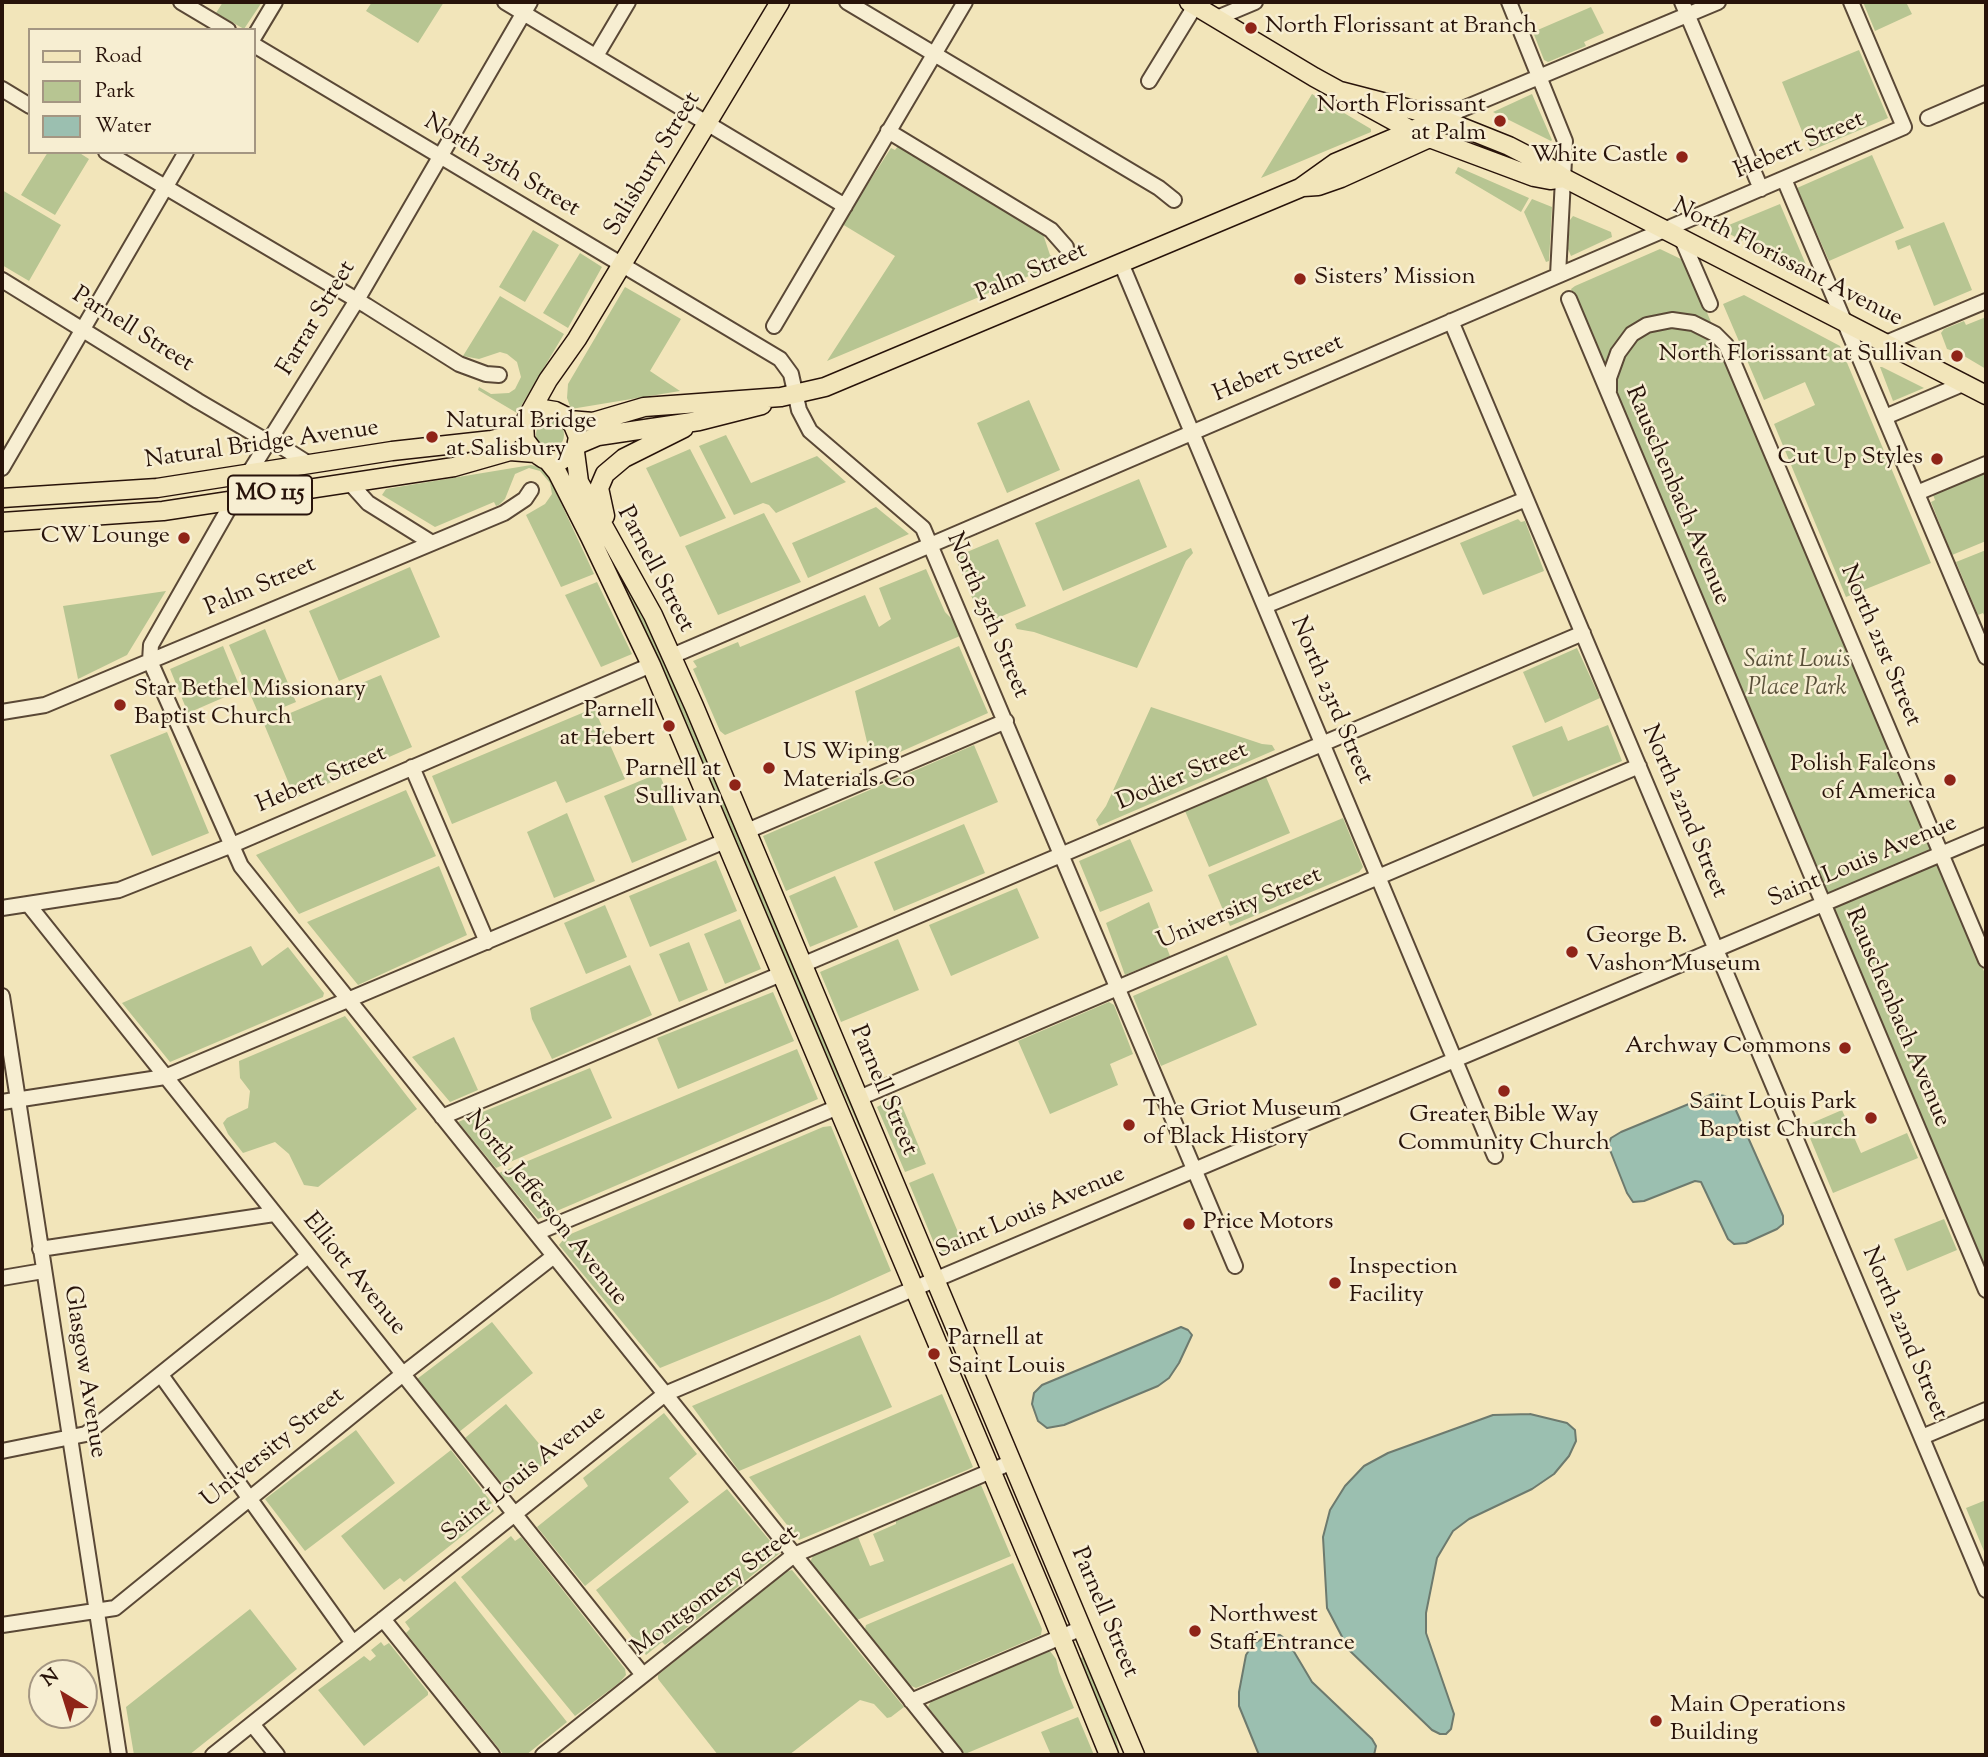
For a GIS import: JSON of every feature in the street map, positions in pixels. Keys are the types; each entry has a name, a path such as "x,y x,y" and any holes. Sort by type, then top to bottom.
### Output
{"main road":[{"name":"Salisbury Street","path":"526,419 622,266 780,2"},
{"name":"North Florissant Avenue","path":"1192,4 1411,131 1534,177 1550,180 1564,178"},
{"name":"North Florissant Avenue","path":"1340,91 1441,118 1485,135 1986,395"},
{"name":"Palm Street","path":"789,396 838,383 1300,188 1335,163 1441,118"},
{"path":"1431,140 1439,131 1441,118"},
{"name":"Palm Street","path":"1300,188 1318,186 1341,178 1431,140"},
{"name":"Salisbury Street","path":"565,417 556,402 556,387 569,352"},
{"path":"789,396 699,421 598,436 577,448 566,460 541,457 525,440 526,419 543,409 565,417 593,422 655,405 789,396"},
{"path":"565,417 576,432 577,448"},
{"name":"Natural Bridge Avenue","path":"2,498 157,488 392,451 492,440 507,436 526,419"},
{"path":"618,552 600,499 600,481 624,458 699,421"},
{"name":"Parnell Street","path":"577,448 579,482 672,656 1136,1755"},
{"path":"234,500 288,479 352,467 392,451"},
{"name":"Natural Bridge Avenue","path":"2,522 163,511 468,464 510,451 541,457"},
{"name":"Parnell Street","path":"541,457 557,472 651,665 1109,1755"},
{"path":"95,516 202,491 249,473"},
{"path":"2,509 21,507 64,494"},
{"path":"859,1157 894,1213 918,1263 926,1274 935,1280"}],"street":[{"path":"181,2 225,28"},
{"path":"256,34 275,2"},
{"path":"505,2 527,7 596,56 845,205"},
{"path":"596,56 628,2"},
{"path":"847,2 1159,188 1174,200"},
{"path":"774,326 965,2"},
{"path":"1217,18 1255,2"},
{"path":"1509,2 1565,141 1558,275"},
{"name":"Palm Street","path":"1441,118 1540,76 1684,8 1718,2"},
{"name":"Hebert Street","path":"672,656 1558,275 1674,233 1761,188 1904,127 1851,2"},
{"path":"1149,81 1192,4"},
{"name":"Farrar Street","path":"150,661 151,645 249,473 356,300 527,7"},
{"path":"1684,8 1761,188"},
{"name":"North 25th Street","path":"256,46 439,158 780,359 789,369 789,396 810,431 917,521 932,544 1235,1266"},
{"path":"2,89 28,105"},
{"path":"1928,118 1986,93"},
{"path":"888,131 1051,230 1066,247"},
{"path":"109,154 459,364 486,374 499,375"},
{"path":"2,468 185,154"},
{"path":"1784,179 1917,493 1981,628 1986,657"},
{"path":"1674,233 1710,304"},
{"name":"North 23rd Street","path":"1121,263 1495,1156"},
{"name":"Parnell Street","path":"2,280 263,439 271,440 309,464"},
{"name":"Rauschenbach Avenue","path":"1569,299 1986,1290"},
{"path":"1886,343 1986,301"},
{"name":"North 21st Street","path":"1609,396 1611,370 1621,346 1632,334 1654,322 1672,320 1693,323 1715,334 1729,350 1986,960"},
{"name":"North 22nd Street","path":"1451,321 1984,1581"},
{"path":"1885,417 1965,383"},
{"path":"1917,493 1986,464"},
{"path":"349,482 356,493 368,503 432,543"},
{"name":"Palm Street","path":"2,712 45,705 504,513 525,499 531,490"},
{"path":"1265,606 1526,499"},
{"name":"Dodier Street","path":"802,965 1583,633"},
{"name":"North Jefferson Avenue","path":"150,661 241,866 955,1755"},
{"name":"Hebert Street","path":"2,908 119,890 230,846 651,665"},
{"path":"747,831 1006,721"},
{"name":"University Street","path":"859,1098 1639,766"},
{"path":"412,767 486,942"},
{"name":"Saint Louis Avenue","path":"213,1755 665,1394 1986,835"},
{"path":"2,1102 165,1077 725,841"},
{"name":"Elliott Avenue","path":"28,904 643,1675"},
{"path":"442,1116 781,974"},
{"name":"Glasgow Avenue","path":"2,996 119,1755"},
{"path":"536,1233 838,1107"},
{"path":"40,1250 274,1214"},
{"path":"2,1451 86,1434 308,1256"},
{"name":"University Street","path":"2,1625 115,1608 403,1374 554,1256"},
{"path":"2,1278 43,1271"},
{"path":"161,1375 353,1643"},
{"path":"1922,1437 1986,1410"},
{"name":"Montgomery Street","path":"543,1755 794,1555 1012,1462"},
{"path":"383,1619 492,1755"},
{"path":"911,1701 1082,1628"},
{"path":"252,1724 277,1755"}],"green space":[{"path":"223,2 262,2 245,28 216,13"},
{"path":"372,2 444,2 418,43 366,11"},
{"path":"1863,2 1906,2 1912,14 1875,31"},
{"path":"1591,7 1604,33 1584,42 1586,46 1548,62 1544,60 1533,32"},
{"path":"1859,50 1888,118 1810,151 1782,82"},
{"path":"1312,94 1371,129 1371,132 1261,178"},
{"path":"1532,94 1552,140 1551,141 1493,112"},
{"path":"898,146 1042,231 1050,255 1056,259 1067,260 827,361 895,256 842,224 891,148 895,150"},
{"path":"47,154 81,154 89,159 55,215 21,195"},
{"path":"1872,155 1904,228 1829,261 1797,188"},
{"path":"1458,167 1529,198 1521,212 1455,173"},
{"path":"2,190 61,225 29,281 2,265"},
{"path":"1532,199 1552,207 1549,261 1546,262 1524,212"},
{"path":"1780,204 1810,274 1809,276 1722,230"},
{"path":"1573,216 1611,232 1612,237 1571,256 1568,249 1570,220"},
{"path":"1944,222 1972,290 1934,306 1910,245 1898,250 1895,241"},
{"path":"533,230 559,245 525,302 499,287"},
{"name":"Saint Louis Place Park","path":"1660,249 1683,260 1687,265 1986,976 1986,1274 1571,289"},
{"path":"580,253 602,267 568,328 543,313"},
{"path":"625,287 681,319 650,371 680,391 571,409 567,398 568,384"},
{"path":"1744,295 1840,346 1931,563 1846,597 1774,424 1815,405 1805,382 1764,400 1723,304"},
{"path":"500,296 564,334 517,413 478,390 479,387 491,394 509,393 515,389 521,377 517,362 500,352 479,359 463,356"},
{"path":"1986,317 1986,369 1947,349 1941,333 1944,329 1964,321 1966,325"},
{"path":"1882,367 1924,388 1893,401"},
{"path":"1029,400 1060,470 1007,493 977,423"},
{"path":"550,421 560,425 564,435 560,445 550,449 540,445 536,435 540,425"},
{"path":"726,435 751,483 817,456 846,482 776,513 763,503 734,515 699,446"},
{"path":"690,449 726,518 680,537 646,468"},
{"path":"531,465 540,467 547,473 594,574 561,587 526,515 545,504 552,494 550,483 540,471 529,468 515,474 505,499 499,505 496,506 494,502 435,527 382,495 386,489"},
{"path":"1986,472 1986,541 1952,555 1931,502 1935,500 1933,495"},
{"path":"1139,479 1167,547 1063,591 1035,523"},
{"path":"584,500 659,643 890,1188 887,1190 830,1062 803,1012"},
{"path":"876,507 909,534 808,578 792,543"},
{"path":"764,513 801,582 718,615 685,546"},
{"path":"1518,519 1525,521 1544,571 1483,595 1460,543"},
{"path":"998,539 1026,606 983,624 955,557"},
{"path":"1191,548 1193,553 1186,561 1137,668 1034,632 1017,629 1015,624"},
{"path":"1986,550 1985,617 1983,613 1978,615 1956,562"},
{"path":"410,567 440,637 339,681 309,611"},
{"path":"926,569 945,612 954,621 960,636 725,735 720,731 693,669 697,667 693,661 738,642 740,647 865,595 879,627 891,619 879,588"},
{"path":"597,582 632,654 601,667 565,595"},
{"path":"166,591 127,655 78,679 63,606"},
{"path":"265,629 296,702 260,717 229,645"},
{"path":"223,646 241,690 188,713 170,669"},
{"path":"959,646 988,713 900,752 877,761 871,759 855,691"},
{"path":"1577,648 1600,698 1545,723 1523,672"},
{"path":"381,675 412,747 295,798 264,724"},
{"path":"1151,707 1272,745 1275,750 1099,826 1096,820 1106,806"},
{"path":"594,708 625,779 566,803 556,781 452,824 432,776"},
{"path":"1608,725 1622,761 1533,797 1512,746 1562,726 1568,741"},
{"path":"167,732 209,833 152,856 110,755"},
{"path":"974,745 998,802 786,891 763,836"},
{"path":"659,773 687,840 632,863 604,796"},
{"path":"1266,777 1290,833 1209,867 1185,811"},
{"path":"406,790 436,856 299,914 256,855"},
{"path":"567,813 595,881 554,898 527,832"},
{"path":"1343,818 1363,867 1359,872 1230,926 1208,875"},
{"path":"964,824 985,873 894,911 874,862"},
{"path":"1130,839 1153,891 1100,912 1079,861"},
{"path":"716,860 737,911 650,947 629,896"},
{"path":"439,866 467,935 358,985 307,922"},
{"path":"835,876 858,927 810,947 789,896"},
{"path":"1017,888 1039,938 951,976 929,925"},
{"path":"1149,902 1170,956 1125,975 1106,923"},
{"path":"605,905 627,957 586,974 564,923"},
{"path":"740,919 761,969 725,984 704,934"},
{"path":"898,939 919,990 841,1022 820,972"},
{"path":"689,942 708,990 679,1002 659,954"},
{"path":"251,946 262,966 288,947 324,993 323,997 170,1062 122,1003"},
{"path":"1227,955 1257,1025 1161,1066 1133,996"},
{"path":"630,965 652,1015 552,1059 532,1019 530,1008"},
{"path":"773,992 794,1041 678,1089 657,1038"},
{"path":"1109,1002 1114,1005 1133,1054 1110,1064 1118,1085 1050,1114 1018,1041"},
{"path":"345,1016 417,1109 318,1187 304,1185 289,1154 275,1142 243,1153 223,1123 227,1118 248,1108 250,1091 240,1078 239,1061"},
{"path":"454,1037 478,1090 450,1102 412,1057"},
{"path":"797,1049 818,1099 538,1219 499,1173"},
{"path":"590,1068 612,1118 496,1168 458,1122"},
{"path":"898,1096 926,1164 905,1172 877,1107"},
{"path":"1842,1110 1861,1153 1907,1133 1918,1158 1833,1193 1805,1126"},
{"path":"831,1126 891,1271 829,1299 660,1368 559,1245 566,1236 823,1127"},
{"path":"933,1173 963,1244 941,1253 936,1248 909,1183"},
{"path":"1944,1219 1957,1250 1907,1271 1894,1239"},
{"path":"492,1322 533,1373 459,1432 417,1379"},
{"path":"860,1335 892,1407 739,1471 692,1406"},
{"path":"942,1394 973,1467 967,1470 799,1540 749,1477"},
{"path":"506,1404 551,1458 509,1492 465,1438"},
{"path":"664,1413 697,1454 669,1478 689,1502 585,1586 537,1527 588,1486 583,1478"},
{"path":"356,1430 395,1483 305,1551 265,1499"},
{"path":"451,1450 492,1503 489,1505 494,1511 404,1582 400,1578 384,1590 341,1536"},
{"path":"981,1485 1011,1556 857,1620 810,1562 813,1556 858,1537 870,1566 884,1561 873,1534 896,1524 896,1521"},
{"path":"727,1489 780,1553 665,1645 662,1642 646,1655 596,1590"},
{"path":"1986,1500 1986,1556 1966,1508"},
{"path":"511,1536 515,1541 521,1537 625,1669 626,1675 619,1683 575,1716 461,1577"},
{"path":"1013,1563 1042,1629 1041,1635 916,1688 909,1685 865,1629 866,1625"},
{"path":"792,1570 904,1707 887,1718 874,1704 860,1700 789,1755 718,1755 658,1679 658,1675 785,1572"},
{"path":"455,1581 567,1722 526,1755 504,1755 406,1633 410,1629 405,1622"},
{"path":"250,1609 297,1669 189,1755 134,1755 126,1707"},
{"path":"381,1642 384,1646 389,1643 428,1695 364,1746 318,1690 364,1656 370,1661 376,1656 371,1650"},
{"path":"1050,1651 1056,1659 1074,1708 965,1754 928,1707 931,1701"},
{"path":"1086,1656 1112,1722 1120,1755 1115,1755 1078,1659"},
{"path":"1078,1717 1094,1755 1051,1755 1041,1732"}],"water":[{"path":"1713,1094 1725,1096 1734,1106 1783,1216 1783,1224 1777,1229 1746,1243 1734,1244 1728,1239 1701,1182 1695,1181 1644,1201 1633,1202 1608,1145 1611,1138 1621,1132"},
{"path":"1181,1327 1192,1335 1169,1378 1158,1386 1064,1425 1047,1428 1038,1421 1032,1404 1034,1393 1042,1385"},
{"path":"1530,1414 1567,1423 1575,1430 1576,1441 1569,1456 1554,1474 1532,1489 1469,1519 1453,1531 1437,1558 1426,1613 1426,1633 1454,1714 1451,1729 1446,1734 1440,1734 1432,1730 1349,1650 1327,1608 1323,1537 1330,1510 1345,1486 1364,1466 1388,1453 1493,1415"},
{"path":"1269,1635 1280,1635 1287,1640 1312,1682 1372,1739 1376,1746 1374,1755 1259,1755 1239,1706 1239,1692 1246,1655 1253,1644"}],"place":[{"name":"North Florissant at Branch","path":"1251,28"},
{"name":"North Florissant at Palm","path":"1500,121"},
{"name":"White Castle","path":"1682,157"},
{"name":"Sisters' Mission","path":"1300,279"},
{"name":"North Florissant at Sullivan","path":"1957,356"},
{"name":"Natural Bridge at Salisbury","path":"432,437"},
{"name":"Cut Up Styles","path":"1937,459"},
{"name":"CW Lounge","path":"184,538"},
{"name":"Star Bethel Missionary Baptist Church","path":"120,705"},
{"name":"Parnell at Hebert","path":"669,726"},
{"name":"US Wiping Materials Co","path":"769,768"},
{"name":"Polish Falcons of America","path":"1950,780"},
{"name":"Parnell at Sullivan","path":"735,785"},
{"name":"George B. Vashon Museum","path":"1572,952"},
{"name":"Archway Commons","path":"1845,1048"},
{"name":"Greater Bible Way Community Church","path":"1504,1091"},
{"name":"Saint Louis Park Baptist Church","path":"1871,1118"},
{"name":"The Griot Museum of Black History","path":"1129,1125"},
{"name":"Price Motors","path":"1189,1224"},
{"name":"Inspection Facility","path":"1335,1283"},
{"name":"Parnell at Saint Louis","path":"934,1354"},
{"name":"Northwest Staff Entrance","path":"1195,1631"},
{"name":"Main Operations Building","path":"1656,1721"}]}
